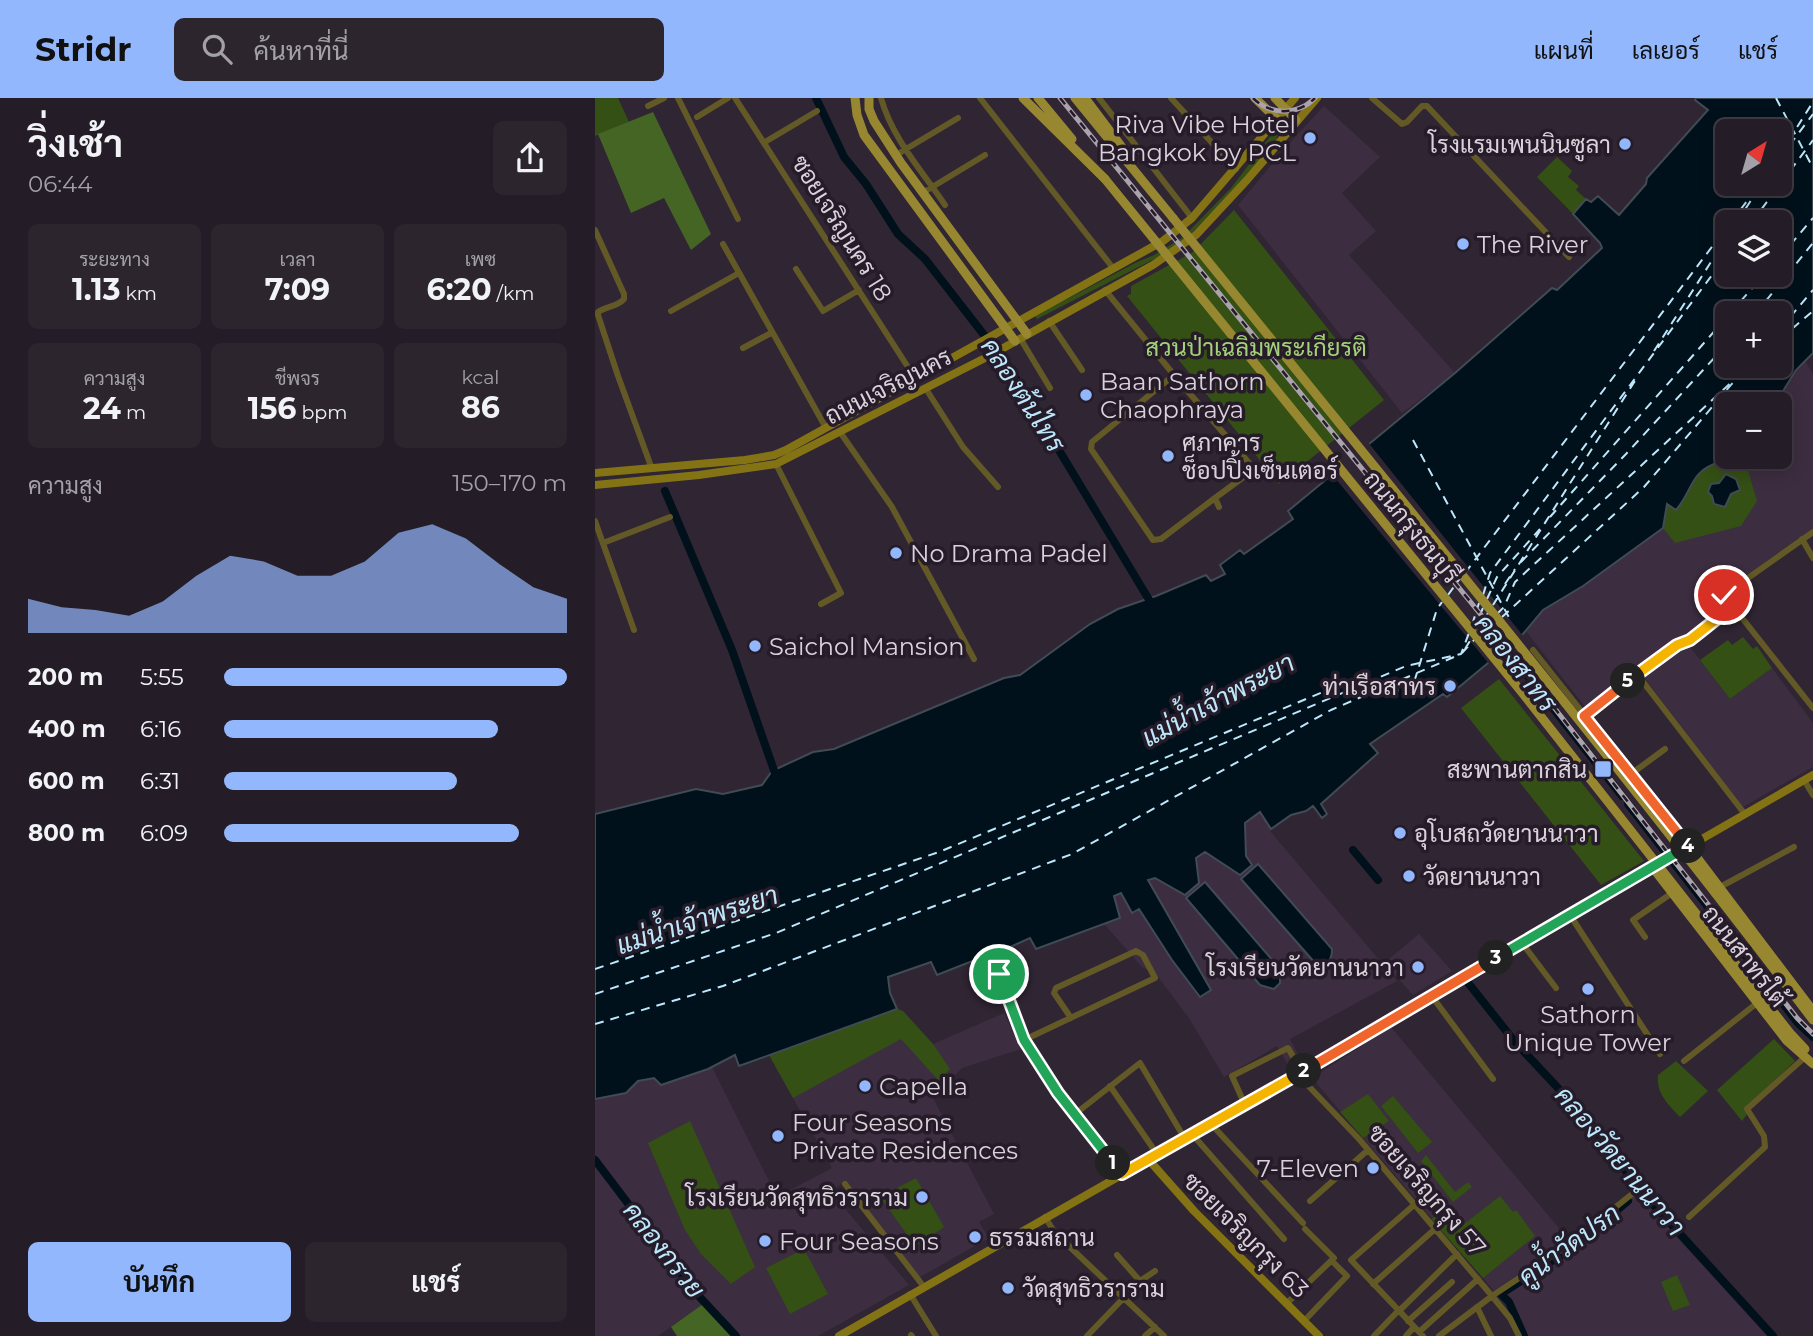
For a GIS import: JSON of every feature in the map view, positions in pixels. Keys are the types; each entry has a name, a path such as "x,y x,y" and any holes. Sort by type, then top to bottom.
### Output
{"main road":[{"path":"855,98 864,135 1005,327 1021,337"},
{"path":"869,98 869,109 874,121 896,155 1019,319 1021,337"},
{"path":"1023,98 1105,179"},
{"name":"ถนนกรุงธนบุรี","path":"1038,98 1524,695 1808,1054"},
{"path":"1075,98 1546,676 1687,854 1813,1020"},
{"path":"1086,98 1173,218"},
{"path":"1255,98 1288,130"},
{"path":"1275,98 1296,120"},
{"name":"ถนนเจริญนคร","path":"595,473 774,455 827,428 1163,241 1192,218 1236,170 1295,98"},
{"name":"ถนนเจริญนคร","path":"595,485 776,464 989,356 1153,265 1196,235 1239,191 1317,98"},
{"path":"914,203 925,194"},
{"path":"838,1336 1245,1105 1813,775"},
{"path":"1689,847 1813,1011"},
{"name":"ถนนสาทรใต้","path":"1657,865 1672,893 1757,1003 1787,1041 1808,1054 1813,1064"},
{"name":"ซอยเจริญกรุง 63","path":"1148,1159 1194,1212 1319,1336"}],"street":[{"path":"648,106 664,98"},
{"path":"678,98 738,219"},
{"path":"698,117 728,98"},
{"name":"ซอยเจริญนคร 18","path":"736,98 915,378"},
{"path":"881,98 886,117 945,205"},
{"path":"980,98 1113,268"},
{"path":"1099,98 1192,218"},
{"path":"1171,98 1236,170"},
{"path":"1371,98 1402,124 1422,106 1427,106 1569,257"},
{"path":"765,142 817,111"},
{"path":"896,155 958,118"},
{"path":"925,194 985,155"},
{"path":"595,230 624,293 624,299 619,305 602,309 598,315 652,468"},
{"path":"723,244 827,428"},
{"path":"796,269 823,312 859,290"},
{"path":"671,312 739,273"},
{"path":"1105,290 1247,460 1250,469 1249,473 1161,539 1153,540 1090,447 1092,442 1174,374"},
{"path":"1049,321 1082,370"},
{"path":"743,348 771,332"},
{"path":"1021,337 1050,388"},
{"path":"926,389 963,447 998,487"},
{"path":"839,432 892,507 974,659"},
{"path":"776,464 841,593 821,604"},
{"path":"1215,498 1219,507"},
{"path":"603,543 670,517"},
{"path":"595,521 634,630"},
{"path":"1813,532 1724,595 1813,708"},
{"path":"1803,539 1813,558"},
{"path":"1584,716 1637,674 1677,645 1690,640 1733,606"},
{"path":"1533,650 1689,847"},
{"path":"1637,674 1744,813"},
{"path":"1631,774 1665,749"},
{"path":"1804,780 1813,795"},
{"path":"1720,887 1794,847"},
{"path":"1645,937 1633,920 1672,893"},
{"path":"1570,915 1660,1054"},
{"path":"1522,943 1556,988"},
{"path":"1024,1040 1071,1018 1155,978 1143,955 1136,951 1056,988 1054,993 1071,1018"},
{"path":"996,969 1024,1040 1058,1093 1122,1174"},
{"path":"1431,995 1493,1079"},
{"path":"1684,1061 1757,1003"},
{"name":"ซอยเจริญกรุง 57","path":"1245,1105 1232,1076 1288,1048 1300,1073 1478,1279 1510,1318 1518,1336"},
{"path":"1689,1217 1765,1147 1764,1136 1747,1109 1808,1054"},
{"path":"1075,1114 1140,1063 1189,1136 1284,1239"},
{"path":"1110,1086 1157,1154"},
{"path":"1211,1124 1334,1258 1286,1304"},
{"path":"1310,1201 1368,1150"},
{"path":"845,1184 923,1287"},
{"path":"1445,1334 1492,1296 1567,1246 1637,1190"},
{"path":"1414,1205 1351,1260 1419,1332"},
{"path":"1045,1217 1055,1233 1164,1336"},
{"path":"1374,1284 1436,1229"},
{"path":"1374,1336 1457,1254"},
{"path":"1117,1255 1140,1281"},
{"path":"1304,1321 1347,1276 1332,1261"},
{"path":"1087,1336 1140,1281 1156,1270"},
{"path":"1406,1336 1419,1332 1478,1279"},
{"path":"1408,1321 1452,1282"},
{"path":"910,1294 936,1336"},
{"path":"1477,1307 1491,1336"},
{"path":"1145,1336 1155,1327"}],"shaded area":[{"path":"1324,106 1380,157 1342,193 1376,231 1349,255 1455,373 1402,413 1238,205"},
{"path":"1805,361 1813,374 1813,528 1718,596 1726,608 1685,638 1674,640 1586,708 1525,630 1543,610 1715,455 1715,469 1792,469 1792,392 1782,392"},
{"path":"1687,643 1730,699 1772,668 1813,723 1813,767 1743,807 1643,676"},
{"path":"1261,811 1270,831 1397,981 1290,1039 1301,1060 1295,1064 1289,1067 1277,1046 1224,1077 1189,1018 1156,974 1142,967 1104,924 1120,918 1114,895 1121,893 1132,912 1139,909 1158,938 1175,928 1148,880 1206,852 1246,856 1245,823"},
{"name":"โรงเรียนวัดยานนาวา","path":"1419,934 1452,971 1413,995 1384,963"},
{"path":"897,1009 903,1011 933,1044 1004,1013 1021,1049 962,1068 933,1098 994,1214 979,1222 989,1238 920,1277 845,1181 831,1192 909,1285 818,1336 738,1336 695,1291 595,1158 595,1099 626,1093 638,1081 654,1078 661,1085 712,1067 777,1197 832,1168 769,1055"},
{"path":"1391,1027 1568,1239 1494,1291 1312,1078"},
{"path":"595,1166 667,1262 703,1304 658,1336 595,1336"},
{"path":"1637,1193 1767,1336 1525,1336 1502,1291 1575,1244"}],"green space":[{"path":"595,98 618,98 629,122 595,136"},
{"path":"653,112 711,234 691,250 664,198 631,213 598,134"},
{"path":"1276,133 1277,138 1250,172 1192,233 1160,256 1037,319 1035,316 1154,255 1183,237 1231,188 1272,134"},
{"path":"1557,157 1572,171 1568,177 1579,186 1576,190 1586,199 1573,214 1537,177"},
{"name":"สวนป่าเฉลิมพระเกียรติ","path":"1234,210 1384,400 1279,484 1127,296 1131,294 1131,286 1193,252"},
{"path":"1715,456 1715,469 1748,469 1757,501 1741,526 1675,543 1663,528 1667,503 1676,510 1695,478"},
{"path":"1743,637 1753,649 1757,646 1772,668 1730,699 1700,660 1728,640 1732,645"},
{"path":"1499,679 1644,861 1601,885 1461,708"},
{"path":"897,1009 903,1011 933,1044 950,1069 939,1081 901,1039 793,1098 769,1055"},
{"path":"1774,1039 1795,1061 1746,1108 1748,1113 1742,1121 1717,1090"},
{"path":"1676,1061 1708,1091 1680,1117 1664,1098 1658,1082 1658,1075"},
{"path":"1368,1094 1389,1121 1363,1138 1340,1112"},
{"path":"1393,1096 1432,1142 1418,1153 1381,1106"},
{"path":"690,1121 755,1267 731,1284 701,1254 685,1230 648,1143"},
{"path":"1426,1155 1455,1192 1468,1182 1472,1187 1453,1202 1421,1161"},
{"path":"916,1178 944,1227 916,1247 880,1197"},
{"path":"1500,1196 1513,1212 1516,1210 1535,1236 1483,1278 1431,1219 1447,1207 1463,1225"},
{"path":"804,1249 828,1294 790,1314 766,1268"},
{"path":"1677,1275 1690,1305 1673,1311 1661,1282"},
{"path":"703,1304 734,1336 677,1336 671,1327"}],"water":[{"name":"แม่น้ำเจ้าพระยา","path":"1696,98 1813,98 1813,353 1792,376 1792,301 1715,301 1715,378 1791,378 1782,392 1715,392 1715,464 1697,476 1676,510 1667,504 1663,528 1583,586 1543,610 1523,634 1447,697 1443,694 1370,744 1378,753 1321,804 1327,814 1322,818 1313,806 1291,815 1271,829 1260,812 1245,823 1246,856 1252,865 1240,875 1205,852 1196,858 1199,883 1185,895 1155,878 1148,880 1211,990 1200,997 1139,909 1132,913 1121,893 1114,896 1120,918 1036,949 1030,938 1008,948 1012,957 990,966 985,956 937,975 931,962 888,977 890,993 897,1009 739,1066 735,1055 708,1069 661,1085 654,1078 638,1081 626,1093 595,1099 595,814 696,789 723,794 762,785 772,771 813,752 834,749 1004,678 1020,675 1090,624 1118,609 1206,575 1211,581 1225,574 1220,565 1240,550 1244,554 1293,519 1288,511 1455,373 1552,288 1557,290 1602,248 1573,214 1586,199 1591,202 1598,196 1619,215 1646,184 1647,178 1708,110 1695,100"},
{"path":"1726,474 1736,479 1740,490 1731,494 1725,507 1714,504 1708,492 1711,484 1719,483"},
{"path":"1258,864 1332,949 1330,959 1326,963 1316,964 1241,879"},
{"path":"1205,882 1280,969 1280,983 1274,989 1260,985 1186,898"}],"pier":[{"path":"1367,441 1524,637 1490,665 1330,472"}],"waterway":[{"name":"คลองต้นไทร","path":"816,98 844,157 866,184 898,234 925,259 1009,367 1154,608"},
{"path":"665,491 732,650 777,779"},
{"name":"คลองสาทร","path":"1501,642 1622,796"},
{"name":"คลองสาทร","path":"1628,804 1798,1023 1813,1037"},
{"name":"คลองวัดยานนาวา","path":"1353,850 1378,880"},
{"name":"คลองวัดยานนาวา","path":"1469,984 1515,1042 1586,1118 1640,1190 1773,1336"},
{"name":"คลองกรวย","path":"595,1160 695,1292 736,1336"},
{"name":"คูน้ำวัดปรก","path":"1524,1336 1509,1302 1501,1294 1572,1248 1628,1201"}],"ferry route":[{"path":"1776,98 1813,168"},
{"path":"1792,135 1813,102"},
{"path":"1792,142 1813,114"},
{"path":"1761,210 1813,140"},
{"path":"1740,210 1751,196"},
{"path":"1745,210 1754,196"},
{"path":"1792,243 1813,218"},
{"path":"1465,573 1715,243"},
{"path":"1766,301 1813,243"},
{"path":"1654,351 1715,256"},
{"path":"1483,595 1490,573 1715,271"},
{"path":"1741,301 1753,287"},
{"path":"1792,315 1813,290"},
{"path":"1792,329 1813,311"},
{"path":"1550,517 1715,331"},
{"path":"1521,562 1715,357"},
{"path":"1493,605 1638,376"},
{"path":"1497,614 1504,607 1515,582 1736,378"},
{"path":"1502,617 1644,487 1736,379"},
{"path":"1413,440 1512,623"},
{"path":"1487,599 1497,577 1540,529"},
{"path":"1505,584 1515,569"},
{"path":"1448,595 1461,577"},
{"path":"595,969 939,852 1342,684 1411,692 1437,609 1442,602"},
{"path":"1472,625 1479,603"},
{"path":"1474,628 1483,608"},
{"path":"1476,632 1488,613"},
{"path":"1479,635 1494,618"},
{"path":"1482,636 1496,623"},
{"path":"595,994 776,933 1406,666 1461,654 1469,633"},
{"path":"1465,649 1473,636"},
{"path":"1462,653 1475,639"},
{"path":"595,1024 723,986 1072,854 1331,710 1454,657"}],"railway":[{"path":"1060,98 1495,632 1797,1018 1813,1034"},
{"path":"1253,98 1268,108 1284,111 1301,108 1315,98"}],"place":[{"name":"Riva Vibe Hotel Bangkok by PCL","path":"1310,138"},
{"name":"โรงแรมเพนนินซูลา","path":"1625,144"},
{"name":"The River","path":"1463,244"},
{"name":"Baan Sathorn Chaophraya","path":"1086,395"},
{"name":"ศุภาคาร ช็อปปิ้งเซ็นเตอร์","path":"1168,456"},
{"name":"No Drama Padel","path":"896,553"},
{"name":"Saichol Mansion","path":"755,646"},
{"name":"ท่าเรือสาทร","path":"1450,686"},
{"name":"สะพานตากสิน","path":"1603,769"},
{"name":"อุโบสถวัดยานนาวา","path":"1400,833"},
{"name":"วัดยานนาวา","path":"1409,876"},
{"name":"โรงเรียนวัดยานนาวา","path":"1418,967"},
{"name":"Sathorn Unique Tower","path":"1588,989"},
{"name":"Capella","path":"865,1086"},
{"name":"Four Seasons Private Residences","path":"778,1136"},
{"name":"7-Eleven","path":"1373,1168"},
{"name":"โรงเรียนวัดสุทธิวราราม","path":"922,1197"},
{"name":"ธรรมสถาน","path":"975,1237"},
{"name":"Four Seasons","path":"765,1241"},
{"name":"วัดสุทธิวราราม","path":"1008,1288"}],"route":[{"path":"999,974 1024,1040 1058,1093 1122,1174 1298,1075 1431,995 1689,847 1584,716 1637,674 1677,645 1690,640 1733,606 1724,595"}]}
